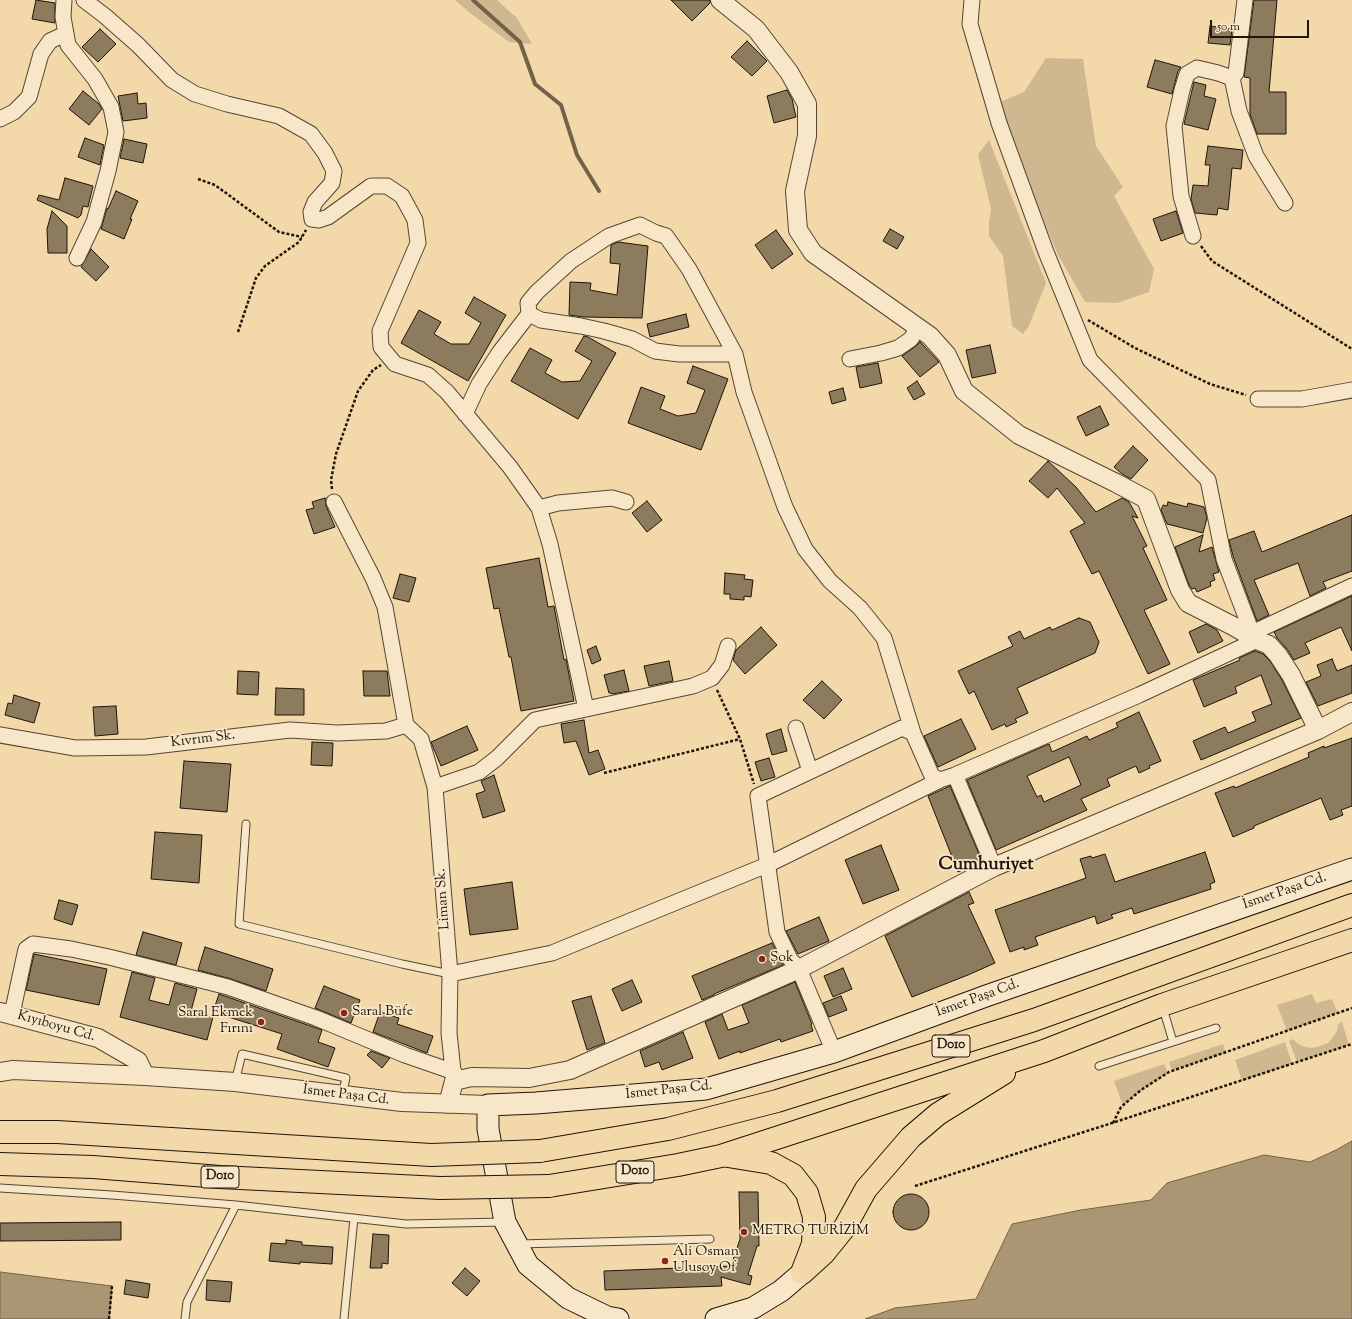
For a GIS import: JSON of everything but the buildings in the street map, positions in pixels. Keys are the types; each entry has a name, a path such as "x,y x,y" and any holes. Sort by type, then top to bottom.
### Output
{"highway":[{"name":"D010","path":"0,1132 57,1132 431,1155 540,1152 668,1129 777,1101 1034,1020 1352,905"},
{"name":"D010","path":"0,1164 93,1167 220,1177 440,1188 549,1186 678,1165 721,1156 1044,1051 1162,1005 1352,940"},
{"path":"802,1273 824,1253 845,1227 866,1189 911,1137 938,1114 997,1076 1044,1051"},
{"path":"721,1156 771,1163 793,1175 807,1193 814,1217 813,1244 802,1273"}],"main road":[{"name":"İsmet Paşa Cd.","path":"488,1105 536,1103 706,1089 834,1052 986,996 1352,869"},
{"path":"488,1105 488,1129 505,1222 528,1265 568,1298 607,1316 618,1319"},
{"path":"716,1319 753,1308 781,1291 802,1273"}],"street":[{"path":"64,0 63,17 68,45 95,79 111,108 116,132 108,171 94,222 77,258"},
{"path":"84,0 138,45 172,80 195,94 227,104 279,116 311,134 325,153 334,171 332,182 315,202 311,212 312,219 320,220 328,217 370,186 388,186 402,196 415,220 418,243 380,331 381,347 395,364 428,375 447,392 510,467 539,508 550,544 586,709"},
{"path":"720,0 756,29 789,72 807,104 807,136 795,191 798,230 813,253 930,336 947,355 964,391 1019,435 1146,499 1180,590 1188,603 1269,645 1278,655 1291,676 1318,730"},
{"path":"972,0 970,24 999,123 1046,252 1090,360 1208,480 1224,559 1255,637"},
{"path":"1232,78 1236,73 1245,0"},
{"path":"0,119 14,112 29,96 41,54 50,41 65,34"},
{"path":"1193,236 1181,196 1174,126 1182,90 1187,74 1197,68 1232,78"},
{"path":"1232,78 1239,111 1256,156 1285,204"},
{"path":"465,414 479,384 498,353 529,314 528,303 537,292 571,261 609,236 640,225 666,236 688,269 735,354 744,392 785,507 805,549 830,581 860,608 884,638 913,733 932,776 940,780"},
{"path":"529,314 541,320 581,326 632,339 655,351 679,354 735,354"},
{"path":"850,359 898,348 911,339 918,327"},
{"path":"1258,399 1302,399 1352,390"},
{"path":"539,508 558,503 612,498 626,502"},
{"path":"334,502 373,578 385,607 406,725"},
{"path":"450,974 552,953 767,865 940,780 955,775 1139,695 1255,637 1352,586"},
{"path":"435,787 479,772 497,758 535,720 694,686 712,678 722,665 728,646"},
{"path":"6,1013 26,949 33,944 71,949 109,957 228,987 316,1018 454,1076 529,1078 570,1070 799,969 994,867 1318,730 1352,712"},
{"name":"Kıvrım Sk.","path":"0,735 75,748 146,747 290,730 337,733 386,731 406,725"},
{"name":"Liman Sk.","path":"406,725 422,739 435,787 450,974 449,1033 454,1076"},
{"path":"796,728 810,771"},
{"path":"834,1052 799,969 790,959 777,932 758,796 902,728 913,733"},
{"path":"955,775 994,867"},
{"name":"Kıyıboyu Cd.","path":"6,1013 98,1038 138,1061 146,1076"},
{"name":"İsmet Paşa Cd.","path":"0,1072 13,1070 235,1082 402,1102 488,1105"},
{"path":"448,1104 454,1076"}],"lane":[{"path":"246,824 239,924 402,964 450,974"},
{"path":"1162,1005 1172,1042"},
{"path":"1099,1066 1216,1028"},
{"path":"235,1082 242,1054 346,1078 342,1096"},
{"path":"0,1188 236,1205 406,1224 505,1222"},
{"path":"186,1319 187,1302 236,1205"},
{"path":"344,1319 354,1218"},
{"path":"517,1244 710,1239"}],"path":[{"path":"198,179 215,186 279,232 302,237"},
{"path":"238,332 256,278 265,266 299,242 312,219"},
{"path":"1193,236 1212,261 1352,349"},
{"path":"1069,309 1135,348 1210,384 1258,399"},
{"path":"334,502 331,480 336,454 358,391 373,370 392,359"},
{"path":"712,678 740,739 758,796"},
{"path":"604,773 740,739"},
{"path":"1112,1123 1121,1107 1140,1090 1169,1072 1352,1008"},
{"path":"915,1186 1352,1044"},
{"path":"109,1319 112,1286"}],"shaded area":[{"path":"455,0 497,0 517,18 532,44 509,42"},
{"path":"1046,58 1083,59 1096,146 1123,187 1114,196 1154,269 1149,292 1117,303 1085,302 1058,255 1020,164 1000,102 1024,92"},
{"path":"989,140 1046,283 1029,326 1023,334 1012,326 1003,256 989,236 991,209 978,154"},
{"path":"1312,994 1316,1003 1332,999 1338,1013 1287,1031 1277,1005"},
{"path":"1342,1022 1349,1045 1297,1062 1289,1041 1293,1039 1298,1044 1312,1048 1320,1046 1328,1043 1337,1031 1338,1024"},
{"path":"1285,1042 1292,1064 1242,1081 1235,1060"},
{"path":"1223,1044 1226,1053 1172,1071 1169,1062"},
{"path":"1164,1064 1168,1073 1141,1090 1123,1106 1114,1081"},
{"path":"1352,1141 1352,1319 865,1319 895,1308 976,1299 1012,1224 1081,1210 1151,1200 1167,1183 1264,1155 1310,1162"},
{"path":"0,1272 112,1286 109,1319 0,1319"}],"waterway":[{"path":"473,0 520,42 535,84 561,105 577,155 599,191"}],"place":[{"name":"Şok","path":"762,959"},
{"name":"Saral Büfe","path":"344,1013"},
{"name":"Saral Ekmek Fırını","path":"261,1022"},
{"name":"METRO TURİZİM","path":"744,1232"},
{"name":"Ali Osman Ulusoy Of","path":"665,1261"}],"district":[{"name":"Cumhuriyet","path":"986,866"}]}
